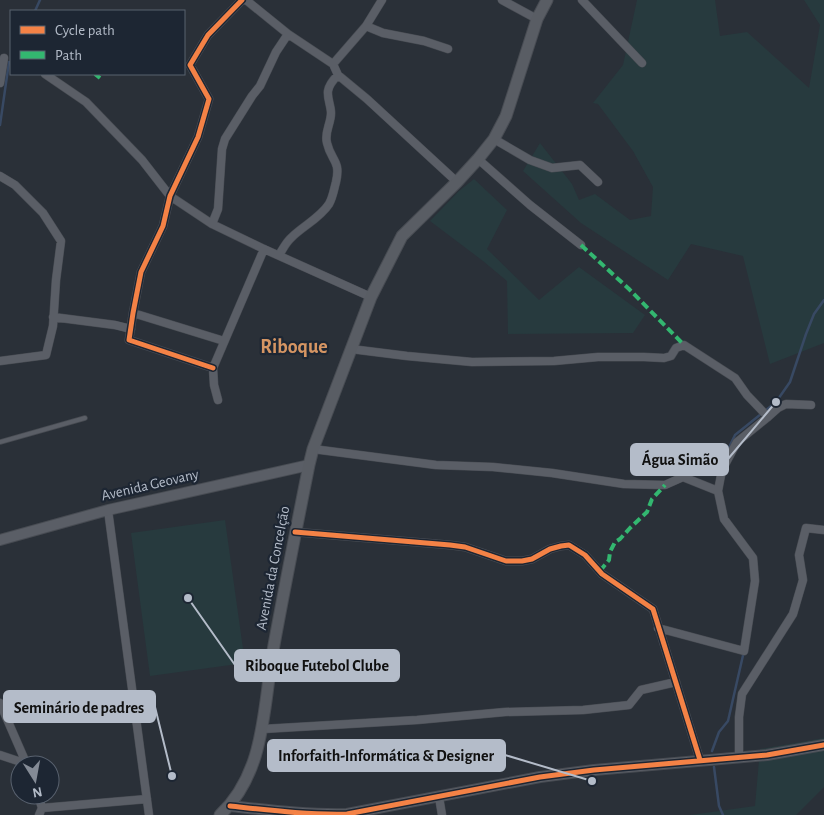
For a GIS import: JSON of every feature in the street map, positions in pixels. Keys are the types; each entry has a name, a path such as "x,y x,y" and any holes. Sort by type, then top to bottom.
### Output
{"main road":[{"name":"Avenida da Concelção","path":"220,815 230,806 244,784 251,769 263,729 272,658 309,465 313,449 371,296 402,236 457,182 494,139 506,116 537,19 547,0"}],"street":[{"path":"213,368 129,340 141,272 163,226 170,196 198,137 209,99 190,66 208,35 244,0 256,3 288,34 333,64 338,75 367,99 457,182"},
{"path":"333,64 366,26 382,0"},
{"path":"502,0 537,19"},
{"path":"582,0 642,63"},
{"path":"366,26 383,33 448,49"},
{"path":"212,224 218,209 222,150 225,139 260,86 276,52 288,34"},
{"path":"0,83 5,57"},
{"path":"46,75 86,102 142,160 170,196 212,224 279,256 371,296"},
{"path":"279,256 292,236 323,210 333,195 338,170 337,163 328,148 326,134 331,117 329,85 338,75"},
{"path":"494,139 530,160 552,168 580,165 598,182"},
{"path":"478,159 530,205 581,245"},
{"path":"0,176 15,185 44,214 61,241 53,326 46,355 0,362"},
{"path":"218,400 214,385 213,368 264,249"},
{"path":"133,313 224,341"},
{"path":"54,317 131,329"},
{"path":"351,349 472,362 554,361 598,357 664,358 672,356 676,348 684,345 734,378 768,417"},
{"path":"658,628 744,651 755,581 752,558 724,519 718,491 722,470 737,442 778,408 786,404 811,405"},
{"path":"313,449 436,466 493,467 552,473 624,484 665,485 683,477 718,491"},
{"name":"Avenida Geovany","path":"0,540 108,510 309,465"},
{"path":"108,510 149,815"},
{"path":"739,757 739,717 742,694 793,614 803,580 799,555 806,528 824,530"},
{"path":"295,532 465,547 506,561 532,559 550,549 561,546 569,546 585,555 602,574 653,609 700,760"},
{"path":"272,658 394,656"},
{"path":"263,729 417,720 505,712 583,710 629,705 641,690 676,682"},
{"path":"0,703 23,755"},
{"path":"230,806 330,815 368,810 540,777 594,770 767,755 824,745"},
{"path":"439,797 442,815"},
{"path":"41,811 147,799"}],"lane":[{"path":"0,442 85,418"}],"green space":[{"path":"637,0 715,0 720,36 747,32 809,88 820,25 804,0 824,0 824,343 770,364 743,256 691,244 668,280 581,223 523,171 540,143 572,184 579,200 595,194 630,220 651,216 653,187 633,151 598,104 593,103 623,65"},
{"path":"474,179 507,210 487,249 539,300 579,267 645,315 633,333 508,334 507,281 430,221 459,191"},
{"path":"225,520 245,663 150,676 131,533"},
{"path":"824,738 824,787 796,815 690,815 755,806 760,749"}],"waterway":[{"path":"35,10 40,0"},
{"path":"0,125 9,62"},
{"path":"722,465 735,435 776,402 790,382 814,314 824,300"},
{"path":"712,751 719,732 728,721 744,651"},
{"path":"714,767 719,806 723,815"}],"marked path":[{"path":"96,75 100,78"},
{"path":"581,245 629,289 684,345"},
{"path":"600,571 609,560 610,552 615,542 647,512 652,499 665,485"}],"cycle path":[{"path":"213,368 129,340 141,272 163,226 170,196 198,137 209,99 190,65 208,35 242,0"},
{"path":"295,532 465,547 506,561 532,559 550,549 569,545 585,555 602,574 653,609 700,760"},
{"path":"230,806 273,811 347,814 540,777 594,770 767,755 824,745"}],"place":[{"name":"Água Simão","path":"776,402"},
{"name":"Riboque Futebol Clube","path":"188,598"},
{"name":"Seminário de padres","path":"172,776"},
{"name":"Inforfaith-Informática & Designer","path":"592,781"}],"district":[{"name":"Riboque","path":"294,347"}]}
